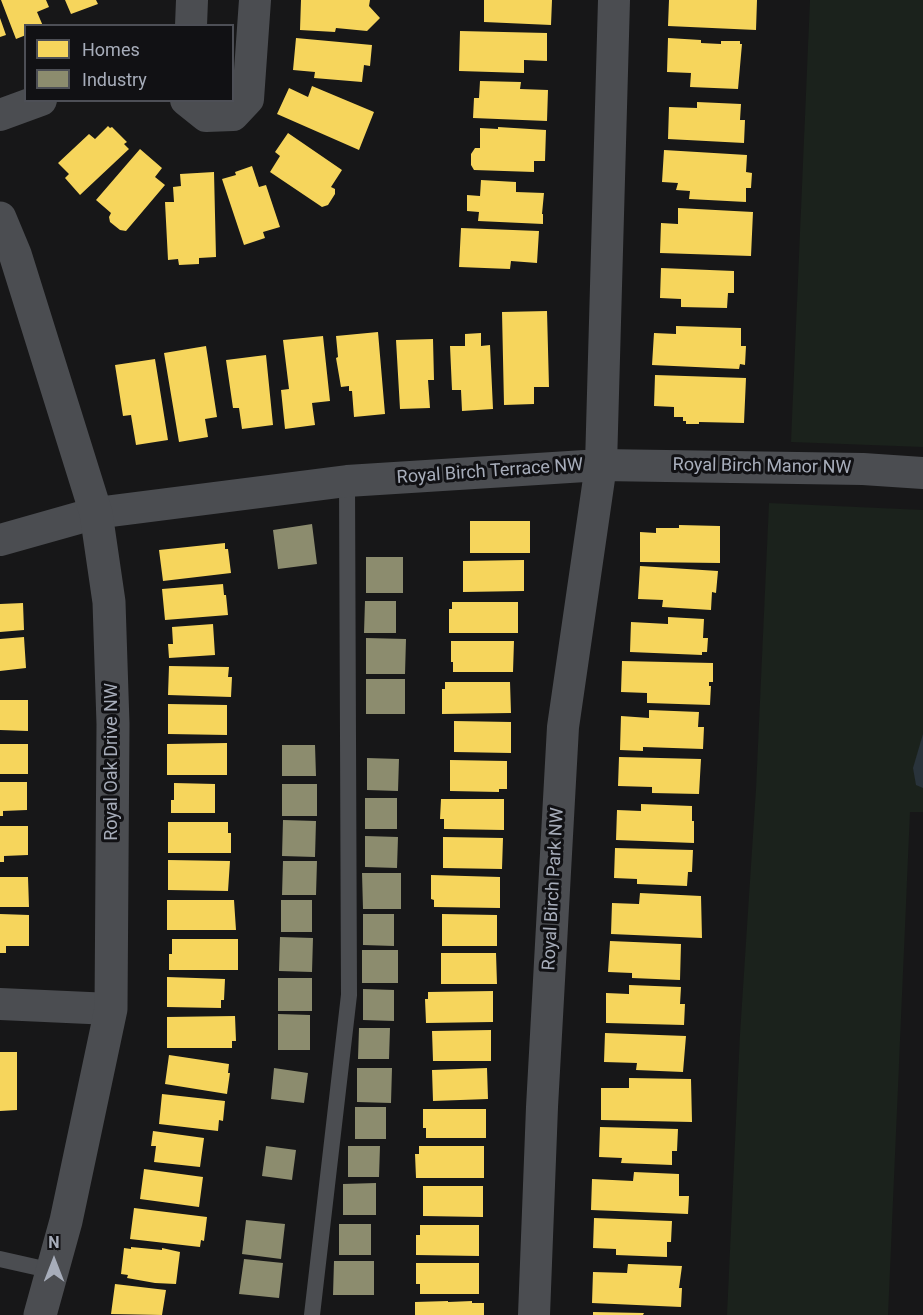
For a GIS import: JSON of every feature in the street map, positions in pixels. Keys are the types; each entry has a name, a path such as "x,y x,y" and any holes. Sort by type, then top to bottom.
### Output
{"street":[{"path":"190,24 192,0"},
{"path":"188,102 206,116 233,115 248,99 255,0"},
{"name":"Royal Birch Terrace NW","path":"0,540 96,513 347,481 601,465 614,0"},
{"path":"0,115 36,102"},
{"name":"Royal Oak Drive NW","path":"0,218 15,254 96,513 109,602 113,724 111,1009 66,1221 40,1315"},
{"name":"Royal Birch Manor NW","path":"601,465 863,468 923,472"},
{"name":"Royal Birch Park NW","path":"534,1315 542,1107 563,727 601,465"},
{"path":"0,1004 111,1009"}],"lane":[{"path":"312,1315 350,995 347,481"},
{"path":"0,1259 53,1271"}],"shaded area":[{"path":"810,0 923,0 923,447 791,442"},
{"path":"769,503 923,510 923,812 910,812 888,1315 727,1315"},
{"path":"923,734 923,788 916,785 913,768"}],"building: Homes":[{"path":"1,0 46,0 49,7 37,12 42,24 24,24 24,36 16,39"},
{"path":"65,0 96,0 98,4 71,14"},
{"path":"301,0 370,0 369,6 380,18 367,31 336,28 335,32 300,30"},
{"path":"484,0 552,0 551,25 484,22"},
{"path":"669,0 757,0 756,30 668,26"},
{"path":"0,18 6,35 0,37"},
{"path":"460,31 547,33 547,61 524,60 524,73 459,71"},
{"path":"296,38 372,45 370,66 364,65 362,82 314,78 315,72 293,70"},
{"path":"668,38 721,44 721,41 740,41 742,44 738,89 690,87 691,73 667,72"},
{"path":"480,81 521,82 520,89 548,90 547,121 473,118 474,98 479,98"},
{"path":"312,86 374,112 359,150 277,114 289,88 308,97"},
{"path":"697,102 741,104 740,120 745,120 744,143 668,139 669,107 697,108"},
{"path":"108,126 112,127 127,142 124,144 129,149 80,195 65,178 69,174 58,163 89,134 95,139"},
{"path":"498,127 546,130 545,161 534,161 534,172 474,170 471,165 471,154 475,148 480,148 480,128 498,129"},
{"path":"288,133 342,170 331,187 335,189 335,194 328,205 322,207 270,172 280,156 275,152"},
{"path":"140,149 162,168 155,177 165,185 126,231 120,230 110,222 111,213 96,200"},
{"path":"664,150 747,155 746,172 752,173 751,188 746,188 746,202 689,199 690,191 676,190 678,183 662,182"},
{"path":"252,166 259,187 266,185 280,227 263,232 265,238 244,245 222,179 236,175 235,172"},
{"path":"214,172 216,257 199,258 199,264 179,265 178,259 168,260 165,202 174,202 173,187 181,186 180,174"},
{"path":"481,180 516,182 516,192 544,193 543,224 478,221 479,212 467,211 467,195 480,196"},
{"path":"678,208 753,212 751,256 660,253 661,223 678,224"},
{"path":"461,228 539,231 537,263 511,261 510,269 459,267"},
{"path":"661,268 734,271 734,293 728,293 727,308 681,307 681,299 660,298"},
{"path":"547,311 549,387 534,387 534,404 504,405 502,312"},
{"path":"676,326 741,328 741,346 746,346 745,365 740,364 739,369 652,365 654,333 676,334"},
{"path":"378,332 385,414 354,417 352,391 349,391 349,386 341,387 336,358 338,357 336,336"},
{"path":"481,333 481,346 490,345 493,409 462,411 461,390 452,390 450,346 465,346 465,334"},
{"path":"323,336 330,401 312,403 315,425 285,429 281,390 289,389 283,340"},
{"path":"433,339 434,380 428,380 430,408 400,409 396,340"},
{"path":"206,346 217,417 205,419 208,437 179,442 164,353"},
{"path":"266,355 273,425 242,429 239,408 233,408 226,360"},
{"path":"155,359 168,440 136,445 131,415 123,416 115,365"},
{"path":"655,375 746,378 744,423 686,424 683,417 674,417 674,407 654,406"},
{"path":"470,521 530,521 530,553 470,553"},
{"path":"679,525 720,526 720,563 640,562 640,532 656,533 656,528 679,528"},
{"path":"225,543 231,573 163,581 159,550"},
{"path":"524,560 524,591 463,592 463,561"},
{"path":"640,566 718,571 716,593 712,592 711,610 662,607 663,600 638,599"},
{"path":"223,584 228,615 165,620 162,589"},
{"path":"452,602 518,602 518,633 449,633 449,609 452,609"},
{"path":"23,603 24,630 0,632 0,604"},
{"path":"668,617 704,619 703,638 708,638 707,652 702,652 702,655 630,652 631,622 668,624"},
{"path":"213,624 215,655 169,658 168,644 173,644 172,627"},
{"path":"24,637 26,668 0,671 0,639"},
{"path":"451,641 514,641 513,672 453,672"},
{"path":"622,661 713,663 713,682 709,682 711,686 710,705 647,703 647,693 621,692"},
{"path":"169,666 229,667 228,677 232,677 231,697 168,695"},
{"path":"445,682 510,682 511,713 442,714 442,689 445,689"},
{"path":"0,700 28,700 28,731 0,730"},
{"path":"168,704 227,705 227,735 168,734"},
{"path":"649,710 699,712 698,727 704,727 703,749 643,747 643,751 620,750 621,716 649,718"},
{"path":"454,721 511,722 511,753 454,752"},
{"path":"227,743 227,775 167,775 167,744"},
{"path":"0,744 28,744 28,774 0,774"},
{"path":"619,757 701,759 699,794 652,793 652,787 618,786"},
{"path":"450,760 507,761 507,789 499,789 499,792 450,791"},
{"path":"0,782 27,782 27,810 3,811 3,816 0,816"},
{"path":"174,783 215,784 215,813 171,813"},
{"path":"441,799 504,799 504,830 444,829 444,819 440,819"},
{"path":"641,804 692,806 694,843 616,840 617,810 641,811"},
{"path":"168,822 228,822 228,833 231,833 231,853 168,853"},
{"path":"0,826 28,826 28,855 4,856 4,862 0,862"},
{"path":"443,837 503,838 502,869 443,868"},
{"path":"615,848 693,850 692,872 688,872 687,886 637,884 637,879 614,878"},
{"path":"168,860 230,861 228,891 168,890"},
{"path":"431,875 500,877 500,908 434,907 434,900 431,899"},
{"path":"0,877 28,877 29,907 0,907"},
{"path":"640,893 701,896 702,938 611,934 612,903 639,904"},
{"path":"167,900 234,900 236,930 167,930"},
{"path":"0,914 29,915 29,946 6,946 6,953 0,953"},
{"path":"442,914 497,915 497,946 442,946"},
{"path":"172,939 238,939 238,970 169,970"},
{"path":"610,941 681,944 680,980 632,978 632,973 608,972"},
{"path":"441,953 496,953 497,984 441,984"},
{"path":"167,977 225,979 224,1000 221,1000 221,1008 167,1007"},
{"path":"629,985 681,987 680,1004 685,1004 684,1025 606,1023 606,993 629,994"},
{"path":"493,991 493,1022 426,1023 425,999 428,999 428,992"},
{"path":"235,1016 236,1041 232,1041 232,1048 167,1048 167,1017"},
{"path":"491,1030 491,1061 433,1061 432,1031"},
{"path":"605,1033 686,1036 683,1072 636,1070 637,1063 604,1062"},
{"path":"0,1052 17,1052 17,1110 0,1111"},
{"path":"169,1055 229,1064 227,1094 165,1084"},
{"path":"487,1068 488,1099 433,1101 432,1070"},
{"path":"629,1078 691,1079 692,1122 601,1120 601,1088 629,1088"},
{"path":"162,1094 225,1101 223,1121 219,1120 218,1131 159,1124"},
{"path":"423,1109 486,1109 486,1138 426,1138 426,1128 423,1128"},
{"path":"600,1127 678,1129 677,1151 672,1151 672,1165 621,1163 622,1158 599,1157"},
{"path":"153,1131 204,1138 200,1167 154,1162 156,1146 151,1146"},
{"path":"419,1146 484,1146 484,1178 416,1178 415,1154 419,1154"},
{"path":"144,1169 203,1177 199,1207 140,1199"},
{"path":"634,1172 679,1174 679,1196 689,1196 688,1214 591,1210 592,1179 633,1181"},
{"path":"423,1186 483,1186 483,1217 423,1216"},
{"path":"134,1208 207,1217 204,1241 201,1240 200,1247 130,1239"},
{"path":"594,1218 672,1221 671,1242 667,1242 667,1257 616,1255 616,1249 593,1248"},
{"path":"420,1225 479,1225 479,1256 416,1255 416,1235 420,1235"},
{"path":"131,1247 162,1250 162,1248 180,1252 176,1284 127,1278 128,1275 121,1274 124,1248 131,1249"},
{"path":"416,1263 479,1263 479,1294 420,1294 420,1284 416,1284"},
{"path":"628,1264 682,1266 679,1288 682,1288 681,1307 592,1303 593,1272 627,1273"},
{"path":"115,1284 166,1290 162,1315 111,1314"},
{"path":"415,1302 484,1303 484,1315 415,1315"},
{"path":"593,1312 644,1313 643,1315 593,1315"}],"building: Industry":[{"path":"312,524 317,564 278,569 273,530"},
{"path":"366,557 403,557 403,593 366,593"},
{"path":"365,601 396,601 396,633 364,633"},
{"path":"366,638 406,639 405,674 366,674"},
{"path":"366,679 405,679 405,714 366,714"},
{"path":"282,745 315,745 316,776 282,776"},
{"path":"367,758 399,759 398,791 367,790"},
{"path":"282,784 317,784 317,816 282,816"},
{"path":"365,798 397,798 397,829 365,829"},
{"path":"283,820 316,821 315,857 282,856"},
{"path":"365,836 398,837 397,868 365,867"},
{"path":"283,861 317,861 316,895 282,895"},
{"path":"362,873 401,873 401,909 363,909"},
{"path":"281,900 312,900 312,932 281,932"},
{"path":"363,914 394,914 394,946 363,945"},
{"path":"280,937 313,938 312,972 279,971"},
{"path":"362,950 398,950 398,983 362,983"},
{"path":"278,978 312,978 312,1011 278,1011"},
{"path":"363,989 394,990 394,1021 363,1020"},
{"path":"278,1014 310,1015 310,1050 278,1050"},
{"path":"359,1028 390,1028 389,1059 358,1059"},
{"path":"274,1068 308,1073 304,1103 271,1099"},
{"path":"357,1068 392,1068 391,1103 357,1102"},
{"path":"355,1107 386,1107 386,1139 355,1139"},
{"path":"266,1146 296,1150 292,1180 262,1176"},
{"path":"348,1146 380,1146 379,1177 348,1177"},
{"path":"376,1183 376,1215 343,1215 343,1184"},
{"path":"246,1220 285,1224 281,1259 242,1254"},
{"path":"339,1224 371,1224 371,1255 339,1255"},
{"path":"244,1259 283,1263 279,1298 239,1294"},
{"path":"334,1261 374,1261 374,1295 333,1295"}]}
